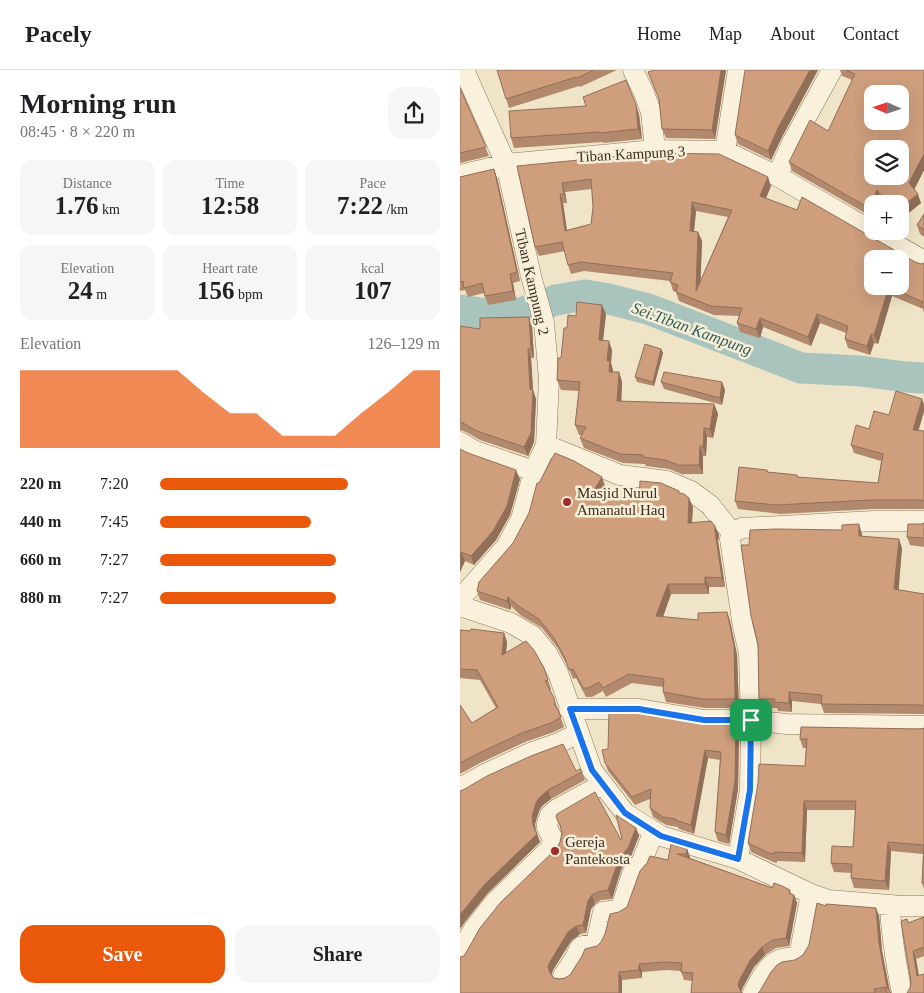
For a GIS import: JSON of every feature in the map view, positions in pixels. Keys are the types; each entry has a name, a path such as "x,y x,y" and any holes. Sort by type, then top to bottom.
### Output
{"street":[{"name":"Tiban Kampung 2","path":"460,600 506,547 521,519 534,471 546,445 550,379 544,323 531,276 506,164 464,70"},
{"path":"633,70 644,93 650,112 655,150"},
{"path":"725,151 738,70"},
{"path":"777,176 832,70"},
{"name":"Tiban Kampung 3","path":"460,175 506,164 655,150 725,151 777,176 924,261"},
{"path":"460,442 475,451 534,471"},
{"path":"546,445 620,475 667,481 691,491 710,505 732,533"},
{"path":"738,859 750,790 751,720 749,653 743,627 730,539 732,533 742,528 874,521 924,521"},
{"path":"460,606 511,623 533,636 547,653 558,673 592,770 625,813 654,832 661,836 738,859 811,894 828,900 924,906"},
{"path":"570,709 639,709 704,720 751,720 786,724 924,726"},
{"path":"460,788 530,753 559,743 578,733"},
{"path":"460,954 473,930 495,902 551,848 553,839 547,828 550,815 556,809 603,784"},
{"path":"563,976 576,958 579,949 582,946 594,944 597,939 603,912 621,908 632,874 640,863 654,832"},
{"path":"753,993 761,977 775,962 781,959 796,957 800,950 811,894"},
{"path":"890,905 895,961 902,993"}],"building":[{"path":"497,70 594,70 577,78 506,99"},
{"path":"654,70 721,70 712,130 662,129 659,99 648,72"},
{"path":"745,70 810,70 778,128 768,151 735,135"},
{"path":"846,70 924,70 924,154 909,183 918,194 909,201 909,195 881,195 877,190 875,195 864,195 864,205 789,162 810,120 828,131 855,74"},
{"path":"626,80 636,105 638,129 511,138 509,111 586,106 583,97"},
{"path":"460,88 486,147 460,153"},
{"path":"652,153 719,154 768,177 760,196 797,210 802,197 864,233 864,240 877,240 894,250 864,250 864,295 886,295 874,335 871,334 867,346 845,339 848,326 817,314 808,337 760,318 756,329 737,323 742,308 711,306 676,292 678,285 670,282 673,273 581,262 568,265 562,242 535,247 517,166","holes":["591,179 593,207 591,224 565,231 560,194 564,194 562,183","692,202 732,210 696,291 698,232 690,231"]},
{"path":"494,169 517,272 510,274 513,291 485,296 482,283 464,288 463,281 460,282 460,177"},
{"path":"924,214 924,230 917,225"},
{"path":"909,259 921,264 924,263 924,307 921,306 923,302 907,295 909,295"},
{"path":"577,302 602,305 599,340 609,341 607,361 610,361 609,372 619,372 617,401 714,404 710,429 704,428 703,447 700,446 699,465 681,466 665,460 643,457 643,455 620,454 580,438 586,427 575,425 580,382 557,380 558,358 561,358 564,328 567,328 568,315 576,316"},
{"path":"529,317 531,349 528,349 530,389 533,390 531,433 524,447 477,431 460,422 460,326 480,329 480,318"},
{"path":"645,344 661,349 653,382 635,377"},
{"path":"664,372 722,382 720,398 661,382"},
{"path":"896,391 922,399 913,430 924,431 924,501 870,500 776,505 735,501 739,467 797,475 797,477 878,483 883,454 851,445 856,425 869,429 874,411 889,415"},
{"path":"460,449 516,470 507,506 493,531 471,556 461,552 460,556"},
{"path":"555,453 574,461 602,477 594,490 639,501 640,481 661,483 689,498 688,523 711,521 715,526 722,578 705,577 705,584 668,584 656,616 698,620 698,613 727,612 734,645 735,699 702,699 663,692 664,679 629,674 603,688 599,682 588,688 583,688 573,669 569,670 554,638 539,619 508,597 507,601 477,591 479,582 513,543 529,513 537,483 539,483"},
{"path":"924,523 924,538 907,537 908,524"},
{"path":"859,524 859,536 899,539 894,589 924,594 924,706 821,704 822,695 789,692 789,703 774,702 775,699 759,699 758,644 751,616 741,545 749,545 750,530 842,530 842,525"},
{"path":"471,629 504,633 502,655 526,641 534,650 544,668 548,680 545,681 561,717 551,723 522,733 460,763 460,705 472,723 498,707 477,670 460,669 460,630 470,631"},
{"path":"609,712 635,712 699,723 736,724 735,781 726,835 715,832 721,752 705,750 691,825 676,819 663,817 650,808 651,789 632,797 605,763 602,750 608,749"},
{"path":"801,727 924,728 924,845 888,842 885,881 851,878 852,864 831,863 832,846 853,847 856,801 804,801 802,853 774,852 774,854 748,843 758,783 759,764 805,766 807,739 800,739"},
{"path":"563,744 576,771 580,769 582,772 548,790 539,798 532,816 537,834 484,885 460,915 460,791 487,776"},
{"path":"595,792 621,840 616,815 636,828 628,848 618,862 608,890 592,895 588,901 583,925 576,926 568,932 550,962 548,967 550,973 554,978 559,979 570,975 585,949 597,946 601,942 610,914 619,912 627,907 640,871 650,856 668,860 671,844 687,849 686,854 677,854 772,888 774,883 790,890 789,893 794,895 786,938 773,940 762,947 751,959 738,985 742,993 691,993 693,973 681,972 682,963 664,962 639,964 639,970 619,972 619,993 460,993 460,957 464,956 480,928 501,902 557,848 562,833 556,817 557,814"},
{"path":"924,845 924,883 922,883"},
{"path":"817,903 826,906 826,904 876,908 879,943 887,987 891,993 887,993 886,987 874,989 875,993 758,993 777,965 782,962 795,960 803,955 809,945"},
{"path":"924,917 924,947 913,951 917,976 924,974 924,993 907,993 911,982 901,921 907,919 908,923"}],"waterway":[{"name":"Sei.Tiban Kampung","path":"460,310 481,313 521,313 556,300 585,295 648,309 801,368 860,371 924,378"}],"place":[{"name":"Masjid Nurul Amanatul Haq","path":"567,502"},
{"name":"Gereja Pantekosta","path":"555,851"}],"route":[{"path":"570,709 639,709 704,720 751,720 750,790 738,859 661,836 625,813 592,770 570,709"}]}
